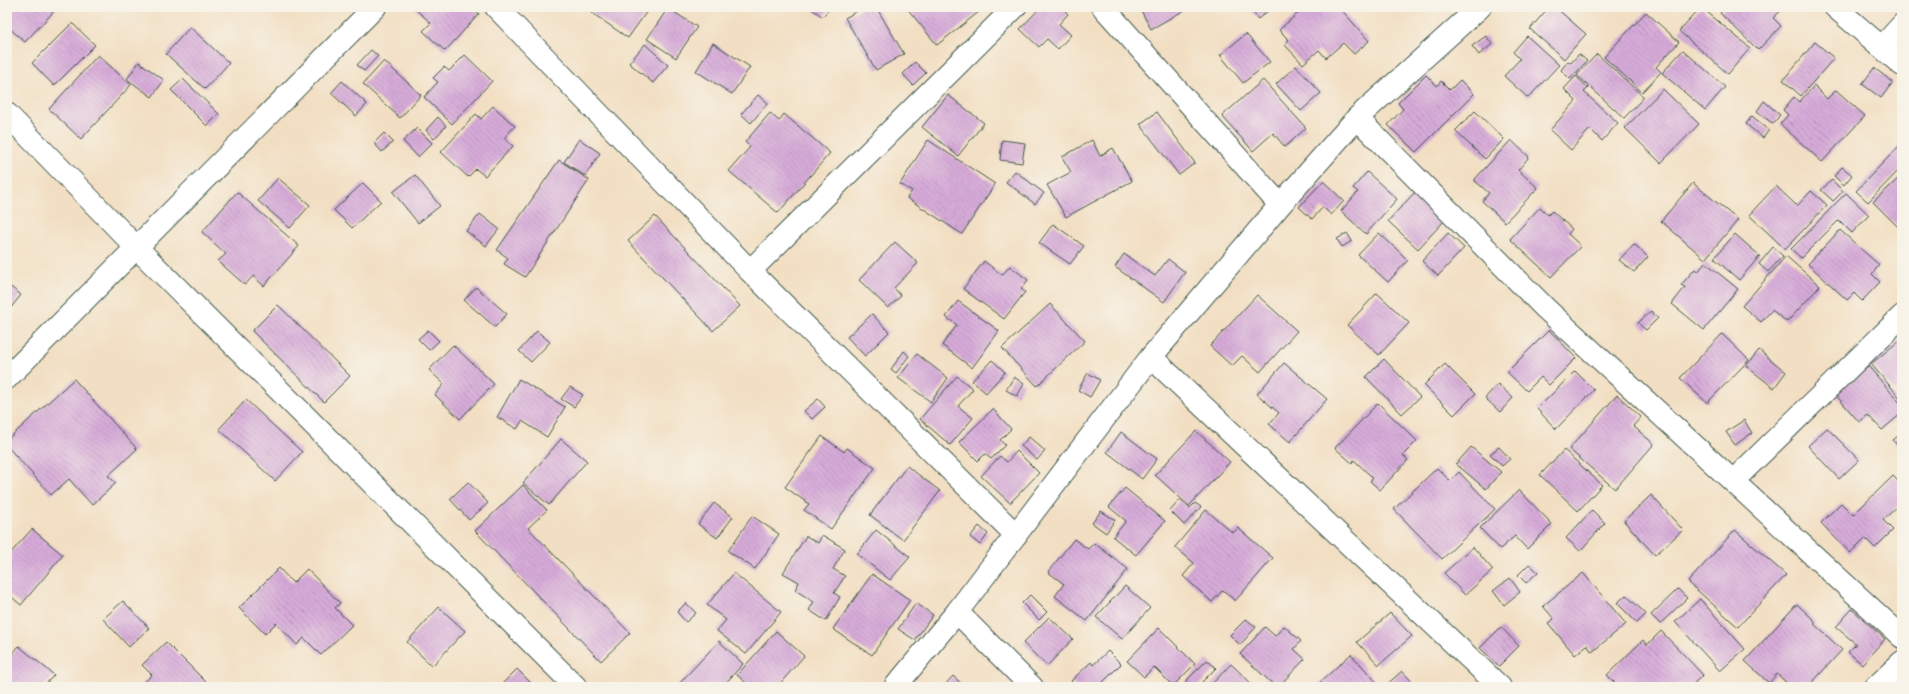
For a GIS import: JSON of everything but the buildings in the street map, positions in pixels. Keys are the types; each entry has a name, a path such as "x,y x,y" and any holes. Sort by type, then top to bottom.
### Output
{"street":[{"path":"7,378 138,248 375,7"},
{"path":"496,7 750,271 1016,535"},
{"path":"750,271 1015,7"},
{"path":"1103,7 1280,205"},
{"path":"895,687 957,612 1151,357 1280,205 1357,118 1480,7"},
{"path":"1835,7 1902,65"},
{"path":"1882,48 1902,25"},
{"path":"7,114 138,248 576,687"},
{"path":"1357,118 1545,308 1902,637"},
{"path":"1732,481 1902,316"},
{"path":"1151,357 1500,687"},
{"path":"957,612 1032,687"},
{"path":"1876,687 1902,662"}]}
